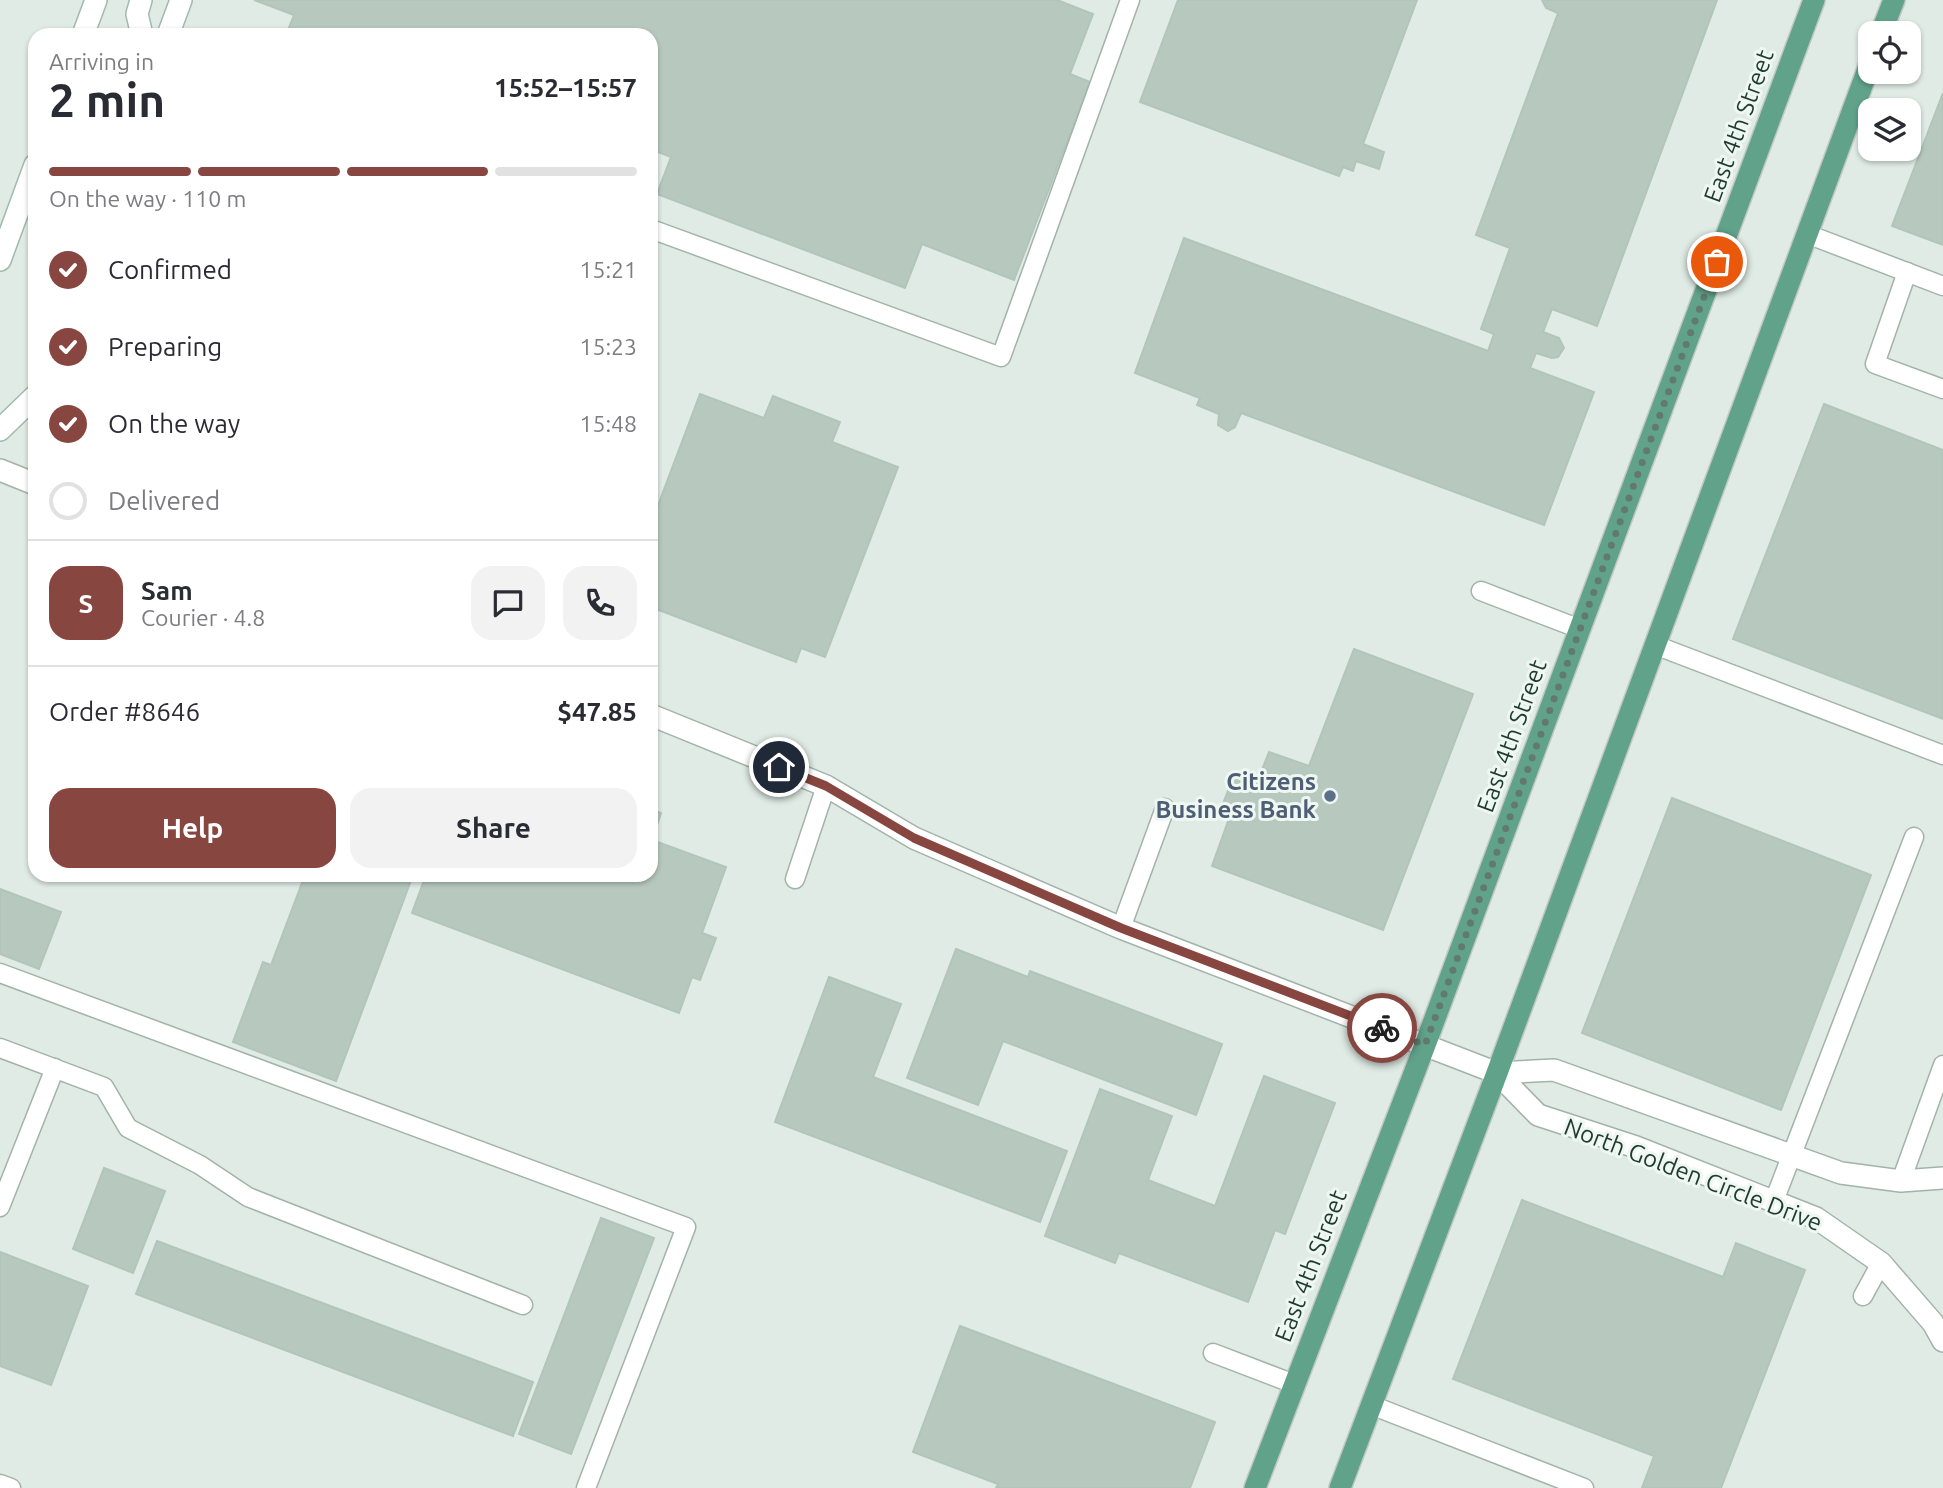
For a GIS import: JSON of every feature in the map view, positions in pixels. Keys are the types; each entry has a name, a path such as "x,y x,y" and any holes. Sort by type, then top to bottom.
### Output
{"main road":[{"name":"East 4th Street","path":"1255,1488 1425,1045 1814,0"},
{"path":"1886,21 1894,0"},
{"path":"1340,1488 1497,1073 1862,84"}],"street":[{"path":"86,28 96,0"},
{"path":"140,28 137,13 141,0"},
{"path":"171,28 181,0"},
{"path":"0,260 28,184"},
{"path":"0,430 28,403"},
{"path":"0,470 28,481"},
{"name":"North Golden Circle Drive","path":"658,718 826,786 914,838 1121,928 1497,1073 1555,1070 1841,1172 1901,1181 1943,1178"},
{"name":"North Golden Circle Drive","path":"1497,1073 1538,1115 1636,1147 1816,1218 1881,1263 1933,1323 1943,1341"}],"lane":[{"path":"658,232 1000,357 1130,0"},
{"path":"1807,234 1943,286"},
{"path":"1907,272 1875,364 1943,389"},
{"path":"1481,591 1580,629"},
{"path":"1655,645 1943,755"},
{"path":"794,879 826,786"},
{"path":"1121,928 1165,808"},
{"path":"1774,1202 1914,838"},
{"path":"0,973 686,1227 586,1488"},
{"path":"0,1048 104,1087 128,1128 200,1165 248,1197 523,1305"},
{"path":"1901,1181 1943,1065"},
{"path":"0,1207 55,1068"},
{"path":"1863,1296 1881,1263"},
{"path":"1213,1353 1294,1384"},
{"path":"1371,1405 1584,1488"},
{"path":"0,1483 12,1488"}],"building":[{"path":"254,0 1057,0 1093,14 1070,74 1090,82 1014,280 922,244 905,288 658,194 671,157 658,152 658,28 289,28 294,15"},
{"path":"1178,0 1417,0 1363,144 1384,152 1379,169 1356,161 1353,171 1343,167 1339,176 1140,102"},
{"path":"1542,0 1717,0 1597,326 1552,309 1543,332 1559,338 1564,348 1558,357 1536,353 1530,368 1594,392 1544,525 1241,413 1235,427 1228,431 1218,425 1219,414 1197,405 1200,398 1135,373 1184,238 1488,351 1494,334 1481,329 1510,248 1476,235 1558,13 1546,8"},
{"path":"1943,93 1943,245 1892,226 1917,161 1921,161 1921,150"},
{"path":"700,394 764,418 773,396 840,422 832,442 898,467 825,657 801,648 796,662 658,610 658,505"},
{"path":"1824,404 1943,450 1943,719 1733,639"},
{"name":"Citizens Business Bank","path":"1354,649 1473,694 1383,930 1212,866 1231,813 1240,817 1241,814 1222,806 1236,771 1256,778 1256,785 1269,752 1309,766"},
{"path":"1672,798 1871,875 1781,1110 1582,1033"},
{"path":"658,842 726,867 702,933 716,938 700,980 692,977 679,1013 412,913 423,882 658,882"},
{"path":"302,882 410,882 336,1081 233,1042 263,962 271,965"},
{"path":"0,889 61,912 39,969 0,954"},
{"path":"956,949 1028,977 1030,971 1222,1044 1196,1115 1003,1041 978,1105 907,1078"},
{"path":"829,977 901,1004 873,1077 1067,1151 1040,1222 775,1122"},
{"path":"1264,1076 1335,1103 1285,1234 1275,1230 1248,1302 1119,1253 1115,1263 1045,1236 1100,1089 1172,1116 1148,1180 1215,1206"},
{"path":"104,1168 165,1191 133,1273 73,1249"},
{"path":"1522,1200 1723,1277 1736,1243 1805,1270 1721,1488 1642,1488 1654,1456 1453,1379"},
{"path":"601,1218 654,1238 571,1454 519,1434"},
{"path":"157,1241 533,1382 513,1436 136,1294"},
{"path":"0,1252 88,1286 51,1385 0,1366"},
{"path":"960,1326 1215,1422 1190,1488 996,1488 998,1484 913,1452"}],"way so far":[{"path":"1382,1028 1425,1045 1717,262"}],"place":[{"name":"Citizens Business Bank","path":"1330,796"}],"route":[{"path":"779,767 826,786 914,838 1121,928 1382,1028"}]}
